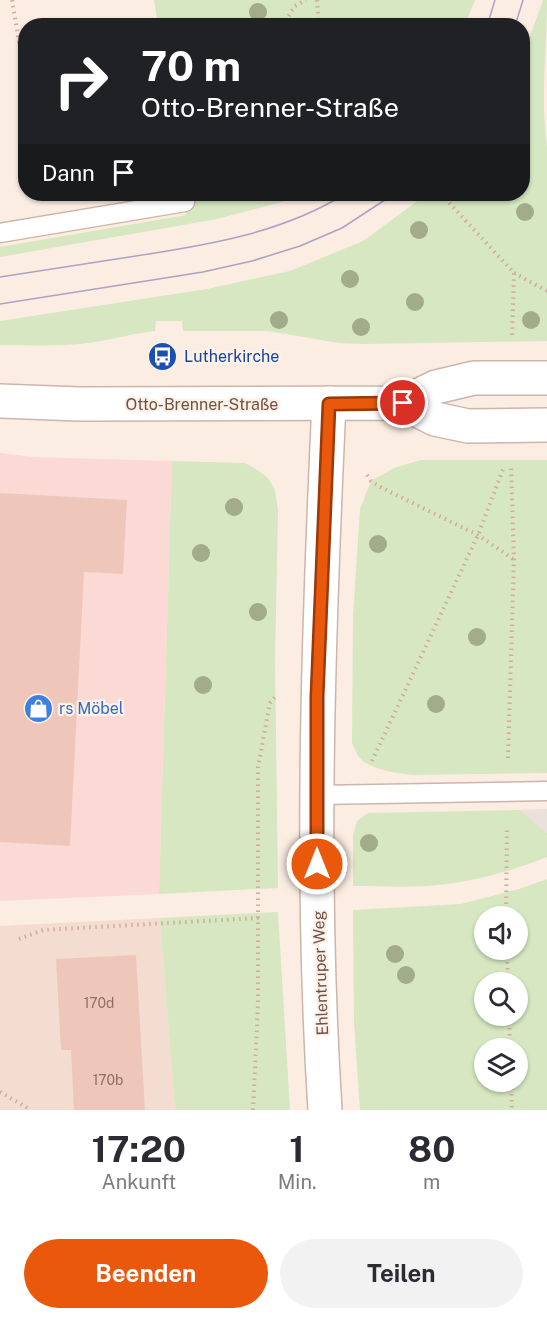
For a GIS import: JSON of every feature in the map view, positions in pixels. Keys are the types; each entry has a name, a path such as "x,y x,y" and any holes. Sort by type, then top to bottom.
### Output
{"street":[{"name":"Otto-Brenner-Straße","path":"0,401 100,404 403,403 436,387 474,378 547,378"},
{"name":"Otto-Brenner-Straße","path":"403,403 435,418 468,426 547,425"},
{"name":"Ehlentruper Weg","path":"325,1110 317,898 317,697 329,404"}],"lane":[{"path":"0,233 185,202"},
{"path":"317,795 547,791"}],"path":[{"path":"12,0 18,36"},
{"path":"287,18 295,6 306,0"},
{"path":"316,0 318,18"},
{"path":"448,201 514,273 547,291"},
{"path":"512,340 514,273"},
{"path":"317,795 372,762 478,535 508,460 514,559 507,792 507,906"},
{"path":"365,472 371,481 382,488 478,535 514,559"},
{"path":"253,1110 258,1004 258,767 270,703 275,697 317,697"},
{"path":"19,939 43,930 259,918"},
{"path":"0,1092 31,1110"},
{"path":"511,1092 512,1110"}],"shaded area":[{"path":"0,453 33,457 172,461 159,894 0,901"},
{"path":"547,809 547,833 520,810"},
{"path":"160,918 175,1110 0,1110 0,926"}],"green space":[{"path":"154,0 475,0 468,18 157,18"},
{"path":"543,0 547,0 544,91 547,146 547,341 339,343 268,331 183,331 182,321 156,321 155,331 83,344 0,345 0,321 207,289 290,271 363,241 417,201 530,201 530,37"},
{"path":"184,201 285,201 217,219 0,257 0,247 186,215"},
{"path":"421,460 547,460 547,773 412,775 398,773 369,765 358,756 352,743 353,616 360,509 371,481 394,468"},
{"path":"172,461 245,463 268,478 275,490 278,510 275,660 278,888 159,894"},
{"path":"520,810 547,833 547,857 494,875 466,881 417,886 353,886 353,835 357,821 368,813"},
{"path":"547,879 547,1110 360,1110 354,1023 353,910 461,904"},
{"path":"278,912 290,1110 175,1110 160,918"}],"building":[{"name":"rs Möbel","path":"0,493 127,500 123,574 84,572 70,846 0,842"},
{"path":"136,955 145,1110 74,1110 71,1050 61,1050 56,959"}],"tram line":[{"path":"489,18 495,0"},
{"path":"517,18 523,0"},
{"path":"0,277 217,242 296,219 332,201"},
{"path":"0,304 203,272 252,261 300,246 342,228 383,201"}],"place":[{"name":"Lutherkirche","path":"163,356"},
{"name":"rs Möbel","path":"38,708"}],"route":[{"path":"317,864 317,697 329,404 403,403"}]}
